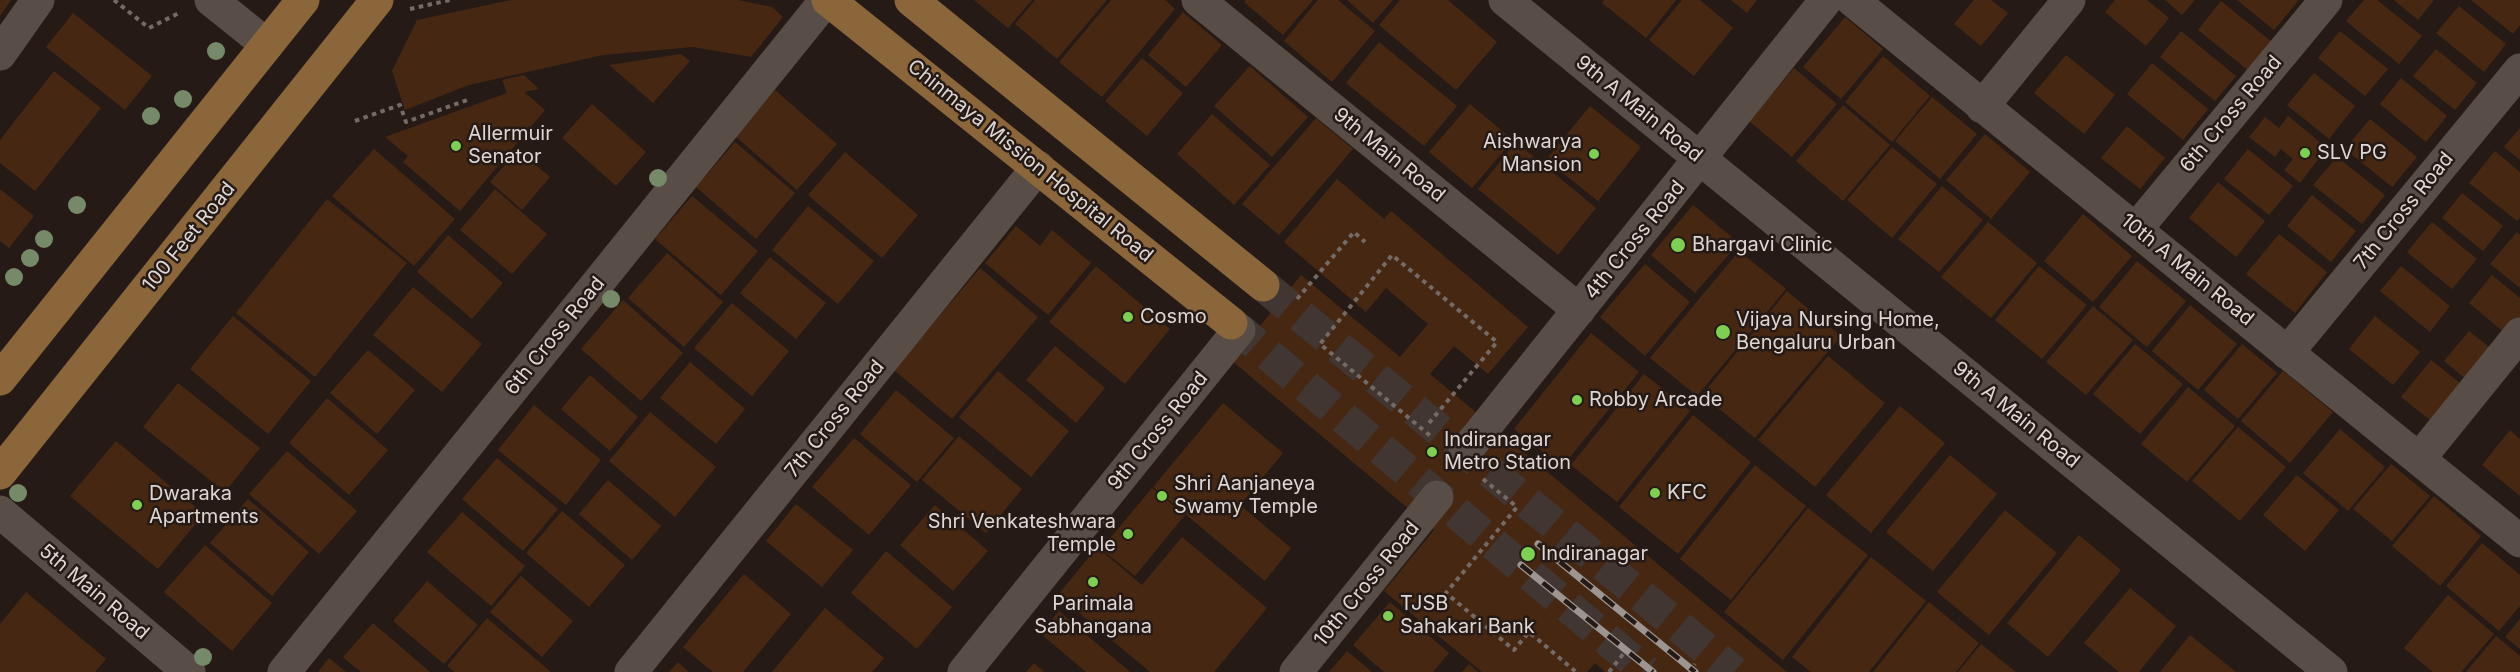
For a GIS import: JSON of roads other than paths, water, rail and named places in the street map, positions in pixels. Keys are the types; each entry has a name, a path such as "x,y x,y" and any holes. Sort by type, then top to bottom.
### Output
{"main road":[{"path":"0,379 303,0"},
{"name":"100 Feet Road","path":"0,473 377,0"},
{"name":"Chinmaya Mission Hospital Road","path":"827,0 1235,327"},
{"path":"911,0 1275,294 1235,327"}],"street":[{"path":"0,54 38,0"},
{"name":"6th Cross Road","path":"284,672 827,0"},
{"name":"9th Main Road","path":"1198,0 1579,310"},
{"name":"9th A Main Road","path":"1505,0 2331,672"},
{"name":"4th Cross Road","path":"1461,457 1826,0"},
{"name":"10th A Main Road","path":"1852,0 1982,107 2137,228 2520,542"},
{"path":"1982,107 2069,0"},
{"name":"6th Cross Road","path":"2137,228 2326,0"},
{"path":"199,4 267,45"},
{"name":"7th Cross Road","path":"2287,353 2520,70"},
{"name":"7th Cross Road","path":"631,672 1038,167"},
{"name":"9th Cross Road","path":"964,672 1235,327"},
{"path":"2419,459 2520,334"},
{"name":"10th Cross Road","path":"1296,672 1437,497"},
{"name":"5th Main Road","path":"0,512 189,672"}],"tunnel":[{"path":"1263,285 1734,672"},
{"path":"1231,323 1646,672"}],"railway":[{"path":"1538,544 1695,672"},
{"path":"1521,565 1653,672"}],"place":[{"name":"Allermuir Senator","path":"456,146"},
{"name":"SLV PG","path":"2305,153"},
{"name":"Aishwarya Mansion","path":"1594,154"},
{"name":"Bhargavi Clinic","path":"1678,245"},
{"name":"Cosmo","path":"1128,317"},
{"name":"Vijaya Nursing Home, Bengaluru Urban","path":"1723,332"},
{"name":"Robby Arcade","path":"1577,400"},
{"name":"Indiranagar Metro Station","path":"1432,452"},
{"name":"KFC","path":"1655,493"},
{"name":"Shri Aanjaneya Swamy Temple","path":"1162,496"},
{"name":"Dwaraka Apartments","path":"137,505"},
{"name":"Shri Venkateshwara Temple","path":"1128,534"},
{"name":"Indiranagar","path":"1528,554"},
{"name":"Parimala Sabhangana","path":"1093,582"},
{"name":"TJSB Sahakari Bank","path":"1388,616"}]}
